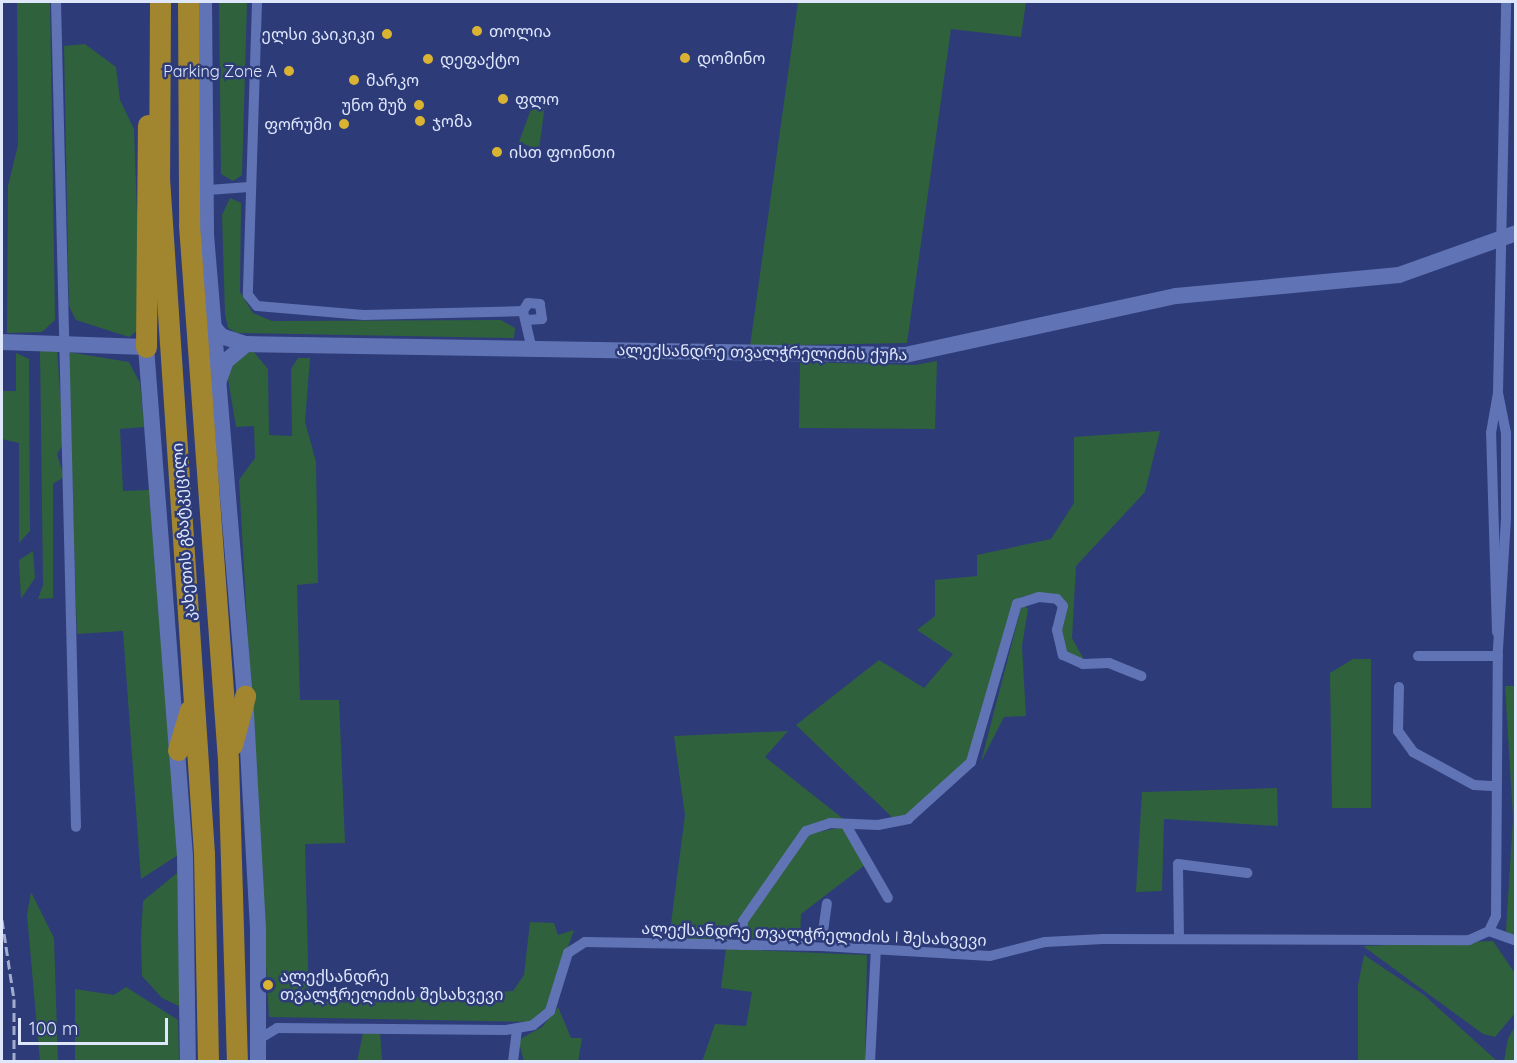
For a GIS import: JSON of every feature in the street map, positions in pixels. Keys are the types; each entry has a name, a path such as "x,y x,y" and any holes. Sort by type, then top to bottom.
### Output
{"highway":[{"name":"კახეთის გზატკეცილი","path":"188,2 189,225 228,760 237,1062"},
{"name":"კახეთის გზატკეცილი","path":"160,5 161,212 209,954 208,1062"},
{"path":"146,348 143,166 160,5"},
{"path":"228,760 245,696"},
{"path":"178,750 194,698"}],"street":[{"path":"56,2 62,342 76,827"},
{"path":"204,2 211,324 245,696 259,1017 258,1062"},
{"path":"257,2 249,187 248,295 257,306 364,315 525,316 540,320"},
{"path":"1498,641 1492,607 1491,433 1498,393 1506,2"},
{"path":"208,190 249,187"},
{"name":"ალექსანდრე თვალჭრელიძის ქუჩა","path":"246,344 905,356 1176,296 1400,275 1500,242 1515,233"},
{"path":"537,302 544,309 532,350 525,316 528,303 537,302"},
{"path":"211,324 221,336 246,344"},
{"path":"2,342 62,342 146,348"},
{"path":"216,390 226,361 246,344"},
{"name":"კახეთის გზატკეცილი","path":"146,348 178,750 188,1062"},
{"path":"1498,393 1506,433 1506,517 1498,641 1496,916 1489,932 1515,941"},
{"path":"1491,518 1506,517"},
{"path":"741,945 743,921 806,831 818,825 846,825 908,819 971,762 1012,612 1027,599 1050,596 1063,606 1057,630 1063,655 1083,664 1109,663 1141,676"},
{"path":"1418,656 1498,657"},
{"path":"1400,687 1398,731 1413,752 1474,785 1496,786"},
{"path":"846,825 888,898"},
{"path":"1179,939 1178,864 1247,873"},
{"path":"821,946 827,903"},
{"name":"ალექსანდრე თვალჭრელიძის I შესახვევი","path":"277,1028 517,1028 533,1025 550,1011 563,965 575,946 821,946 990,956 1045,942 1179,939 1469,940 1489,932"},
{"path":"870,1062 876,948"},
{"path":"259,1017 277,1028 259,1039"},
{"path":"513,1062 517,1028"}],"green space":[{"path":"17,2 50,2 55,320 42,332 7,333 8,186 18,145"},
{"path":"219,2 247,2 242,175 233,181 221,174"},
{"path":"798,2 1026,2 1021,37 951,29 907,343 750,346"},
{"path":"85,44 116,67 120,100 134,129 141,328 129,337 76,320 69,306 64,46"},
{"path":"534,101 545,104 539,150 519,142"},
{"path":"230,198 241,203 240,292 253,313 272,321 501,320 515,328 514,338 237,333 228,328 225,314 222,215"},
{"path":"40,351 57,351 64,443 57,454 64,477 53,484 53,598 38,599 43,585"},
{"path":"253,351 268,369 269,435 292,436 291,369 298,358 310,358 305,422 316,462 318,583 297,585 300,700 339,700 345,843 305,844 309,1002 513,991 524,975 530,922 554,923 558,935 574,930 547,1007 530,1022 269,1017 239,480 255,458 254,426 236,427 228,379 236,356"},
{"path":"68,352 129,362 140,383 144,427 120,429 123,491 149,490 178,855 141,879 123,631 77,634"},
{"path":"16,353 29,359 30,531 19,543 19,443 2,439 2,391 16,391"},
{"path":"937,361 935,429 799,428 800,362 915,365"},
{"path":"1160,431 1145,492 1076,566 1072,638 1083,658 1073,658 1062,645 1058,596 1023,596 1014,604 969,759 911,814 894,819 796,725 879,660 924,688 953,654 917,630 935,616 935,580 977,576 977,555 1051,539 1074,503 1074,437"},
{"path":"33,551 35,578 21,599 19,560"},
{"path":"1022,604 1028,609 1022,646 1026,716 1004,717 981,762"},
{"path":"1353,659 1371,659 1371,808 1332,808 1330,673"},
{"path":"1505,686 1515,686 1515,938 1506,931 1513,818"},
{"path":"788,731 765,757 846,821 811,825 732,940 669,939 685,815 674,736"},
{"path":"1277,788 1278,826 1164,819 1162,891 1136,892 1142,792"},
{"path":"843,827 865,865 801,914 800,941 749,938 745,923 809,834"},
{"path":"177,873 181,1007 162,998 142,976 143,901"},
{"path":"31,892 54,938 58,1061 40,1061 27,915"},
{"path":"1493,941 1516,975 1515,1013 1495,1037 1483,1034 1363,946"},
{"path":"726,949 867,955 865,1061 702,1062 715,1024 746,1026 752,992 721,988"},
{"path":"1364,955 1424,995 1497,1061 1358,1061 1358,985"},
{"path":"126,987 178,1020 179,1061 75,1061 75,989 114,995"},
{"path":"558,1007 571,1038 582,1038 578,1062 524,1061 518,1040 542,1027"},
{"path":"1515,1026 1515,1061 1504,1061 1508,1039"},
{"path":"380,1031 382,1061 357,1062 363,1033"}],"railway":[{"path":"2,920 14,999 14,1062"}],"place":[{"name":"თოლია","path":"477,31"},
{"name":"ელსი ვაიკიკი","path":"387,34"},
{"name":"დომინო","path":"685,58"},
{"name":"დეფაქტო","path":"428,59"},
{"name":"Parking Zone A","path":"289,71"},
{"name":"მარკო","path":"354,80"},
{"name":"ფლო","path":"503,99"},
{"name":"უნო შუზ","path":"419,105"},
{"name":"ჯომა","path":"420,121"},
{"name":"ფორუმი","path":"344,124"},
{"name":"ისთ ფოინთი","path":"497,152"},
{"name":"ალექსანდრე თვალჭრელიძის შესახვევი","path":"268,985"}]}
